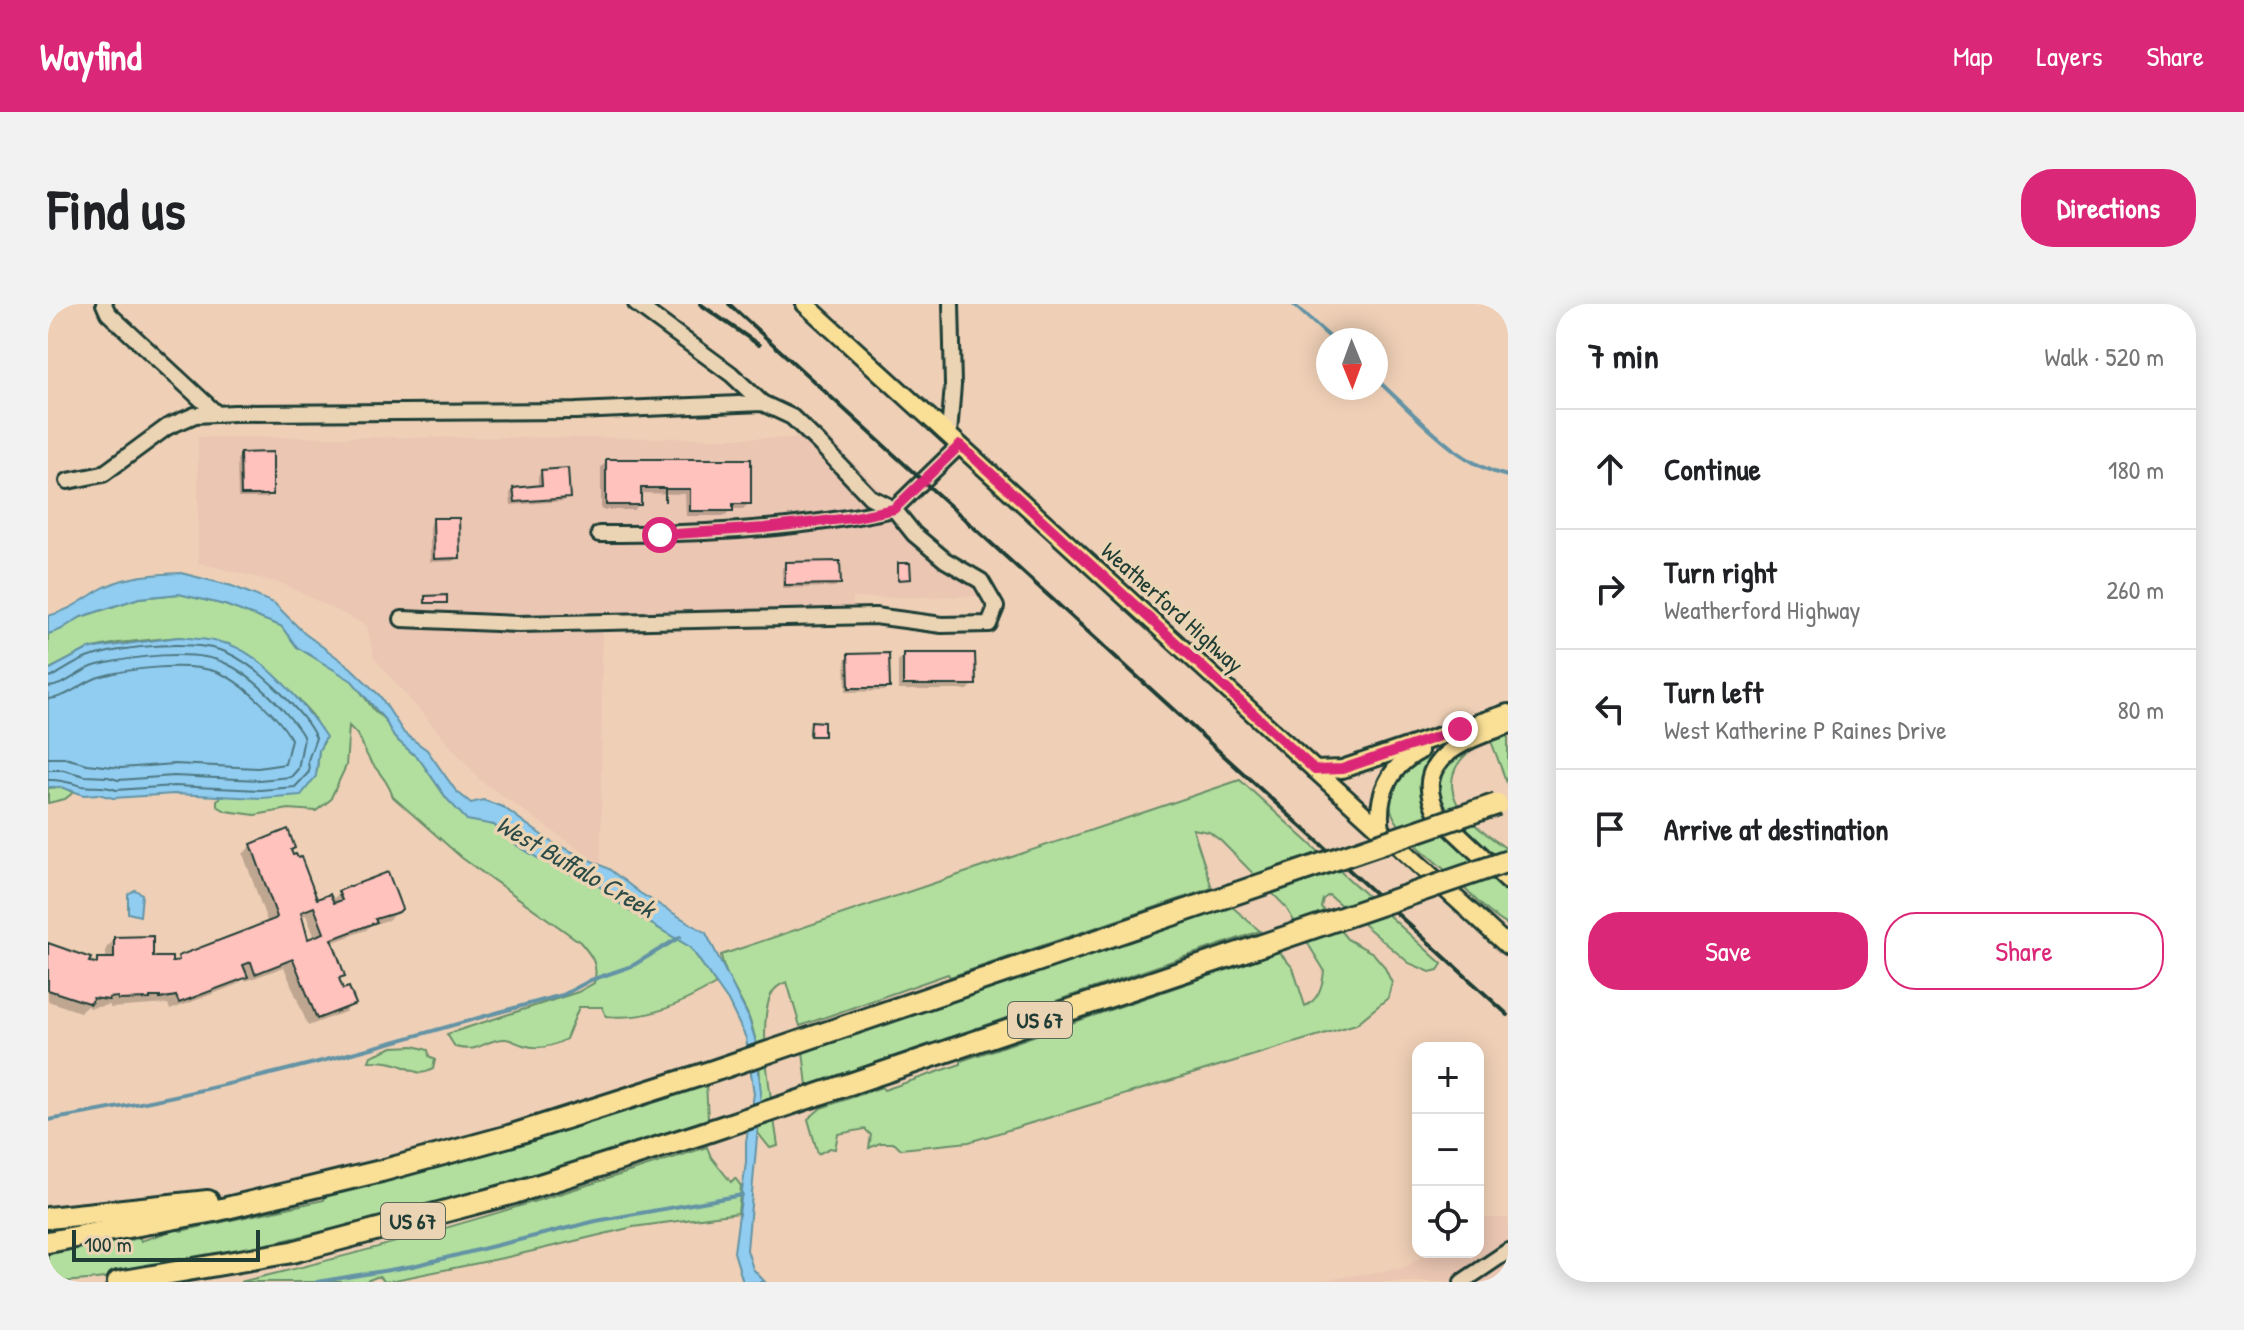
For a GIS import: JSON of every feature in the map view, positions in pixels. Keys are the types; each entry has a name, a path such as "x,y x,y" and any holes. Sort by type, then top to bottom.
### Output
{"highway":[{"name":"US 67","path":"48,1242 158,1223 308,1190 509,1136 710,1072 1502,802"},
{"name":"US 67","path":"118,1282 292,1252 514,1193 801,1101 1508,861"},
{"path":"48,1218 308,1190"},
{"path":"199,1282 292,1252"}],"main road":[{"name":"Weatherford Highway","path":"805,304 1508,946"},
{"path":"1315,770 1342,769 1508,713"},
{"path":"1508,725 1453,746 1438,761 1432,775 1431,791 1432,805 1439,816 1508,881"},
{"path":"1381,830 1382,794 1397,766 1404,759 1460,729"}],"street":[{"path":"104,304 108,313 217,414"},
{"path":"402,619 519,624 875,616 942,625 989,624 996,607 981,581 945,560 914,534 894,509 870,497 792,417 762,403 731,374 636,304"},
{"path":"599,534 660,535 764,528 851,518 894,509 955,440 951,304"},
{"path":"68,481 103,474 167,427 195,415 576,411 762,403"},
{"path":"1462,1282 1508,1251"}],"shaded area":[{"path":"198,437 830,438 982,596 853,598 853,626 602,629 601,865 481,781 374,658 367,626 283,584 198,563"},
{"path":"1484,1218 1508,1218 1508,1282 1310,1282 1404,1268 1420,1258 1484,1258"}],"green space":[{"path":"179,594 225,605 281,626 297,647 352,680 385,720 394,737 420,760 447,799 494,825 518,846 599,886 628,910 690,947 716,984 677,1004 636,1016 606,1016 602,1007 579,1007 566,1039 550,1046 529,1047 505,1039 471,1049 455,1047 447,1034 578,992 594,983 596,971 591,956 580,942 462,858 393,797 360,739 349,726 346,766 330,800 316,811 289,809 255,815 226,811 217,806 217,800 223,796 289,796 317,771 319,750 324,742 313,716 298,699 265,669 229,644 179,637 118,643 88,649 48,670 48,634 81,617 139,598"},
{"path":"1508,732 1508,786 1491,741 1464,756 1452,782 1457,803 1466,817 1508,850 1508,873 1441,808 1435,786 1443,760"},
{"path":"1427,755 1432,757 1424,785 1430,814 1508,889 1508,925 1486,909 1421,849 1395,819 1391,809 1392,790 1410,766"},
{"path":"1240,780 1442,964 1438,970 1430,972 1409,963 1329,895 1323,899 1321,907 1347,939 1373,953 1392,983 1388,998 1356,1024 969,1142 901,1149 895,1143 880,1143 869,1148 871,1135 865,1129 838,1134 835,1149 818,1154 808,1119 821,1108 961,1064 961,1061 1279,952 1293,968 1305,1006 1314,1000 1324,970 1285,906 1221,841 1209,832 1193,829 1212,888 800,1026 787,982 780,985 769,1000 765,1035 778,1146 770,1148 758,1133 760,1087 756,1042 747,1013 728,977 721,955"},
{"path":"61,787 74,792 65,799 48,803 48,788"},
{"path":"1230,905 1260,931 807,1086 803,1051"},
{"path":"414,1046 428,1050 429,1056 435,1060 433,1069 419,1072 393,1063 369,1061 371,1056 393,1047"},
{"path":"706,1083 708,1119 595,1156 367,1220 176,1265 100,1279 48,1282 48,1254 140,1238 141,1241 177,1229 181,1231 324,1200 324,1196 523,1142"},
{"path":"707,1147 731,1182 735,1178 741,1186 738,1213 633,1227 385,1282 379,1276 364,1282 240,1282 475,1219"}],"water":[{"name":"West Buffalo Creek","path":"181,573 232,586 274,603 304,633 350,667 380,696 404,733 427,750 456,791 471,803 483,800 503,807 551,842 609,869 640,893 706,933 748,1016 755,1039 761,1092 747,1250 753,1269 765,1282 743,1282 734,1252 754,1094 746,1038 728,1001 690,947 628,910 599,886 518,846 494,825 467,820 447,799 420,760 394,737 385,720 352,681 297,647 281,626 225,605 179,594 139,598 81,617 48,634 48,616 109,585 139,577"},
{"path":"179,637 222,642 242,650 270,670 307,711 326,737 319,750 316,776 301,795 261,798 174,794 113,798 48,787 48,670 88,649"},
{"path":"135,890 142,894 140,916 128,913 128,894"}],"building":[{"path":"273,452 273,495 241,495 240,453"},
{"path":"606,459 751,459 751,504 733,504 733,511 690,511 690,489 641,488 641,505 606,505"},
{"path":"568,468 570,498 515,502 513,488 542,485 541,470"},
{"path":"433,518 459,518 460,558 434,559"},
{"path":"840,561 841,584 785,585 785,562"},
{"path":"898,563 910,563 911,579 898,580"},
{"path":"447,595 447,603 425,603 425,596"},
{"path":"889,653 890,688 849,688 848,654"},
{"path":"903,653 975,653 976,685 903,685"},
{"path":"811,721 824,722 824,736 810,736"},
{"path":"288,829 295,848 291,850 293,855 301,857 317,899 330,894 334,903 342,900 338,891 388,872 402,909 332,939 345,976 339,978 343,989 349,987 356,1004 317,1019 293,959 255,974 251,962 243,965 248,977 179,1003 176,996 160,999 93,998 91,1004 48,990 48,943 97,963 97,958 114,958 114,937 153,936 153,957 172,957 172,962 175,962 179,960 178,956 275,919 277,917 251,844","holes":["314,907 324,933 308,939 301,912"]}],"waterway":[{"path":"1293,304 1320,328"},
{"path":"1388,390 1454,449 1471,461 1508,476"},
{"path":"48,1120 254,1078 563,995 591,980 632,966 680,937"},
{"path":"317,1282 413,1266 596,1221 742,1195"}],"railway":[{"path":"700,304 759,345"},
{"path":"729,304 1508,1015"}],"route":[{"path":"660,535 764,528 851,518 894,509 960,445 1315,770 1342,769 1460,729"}]}
